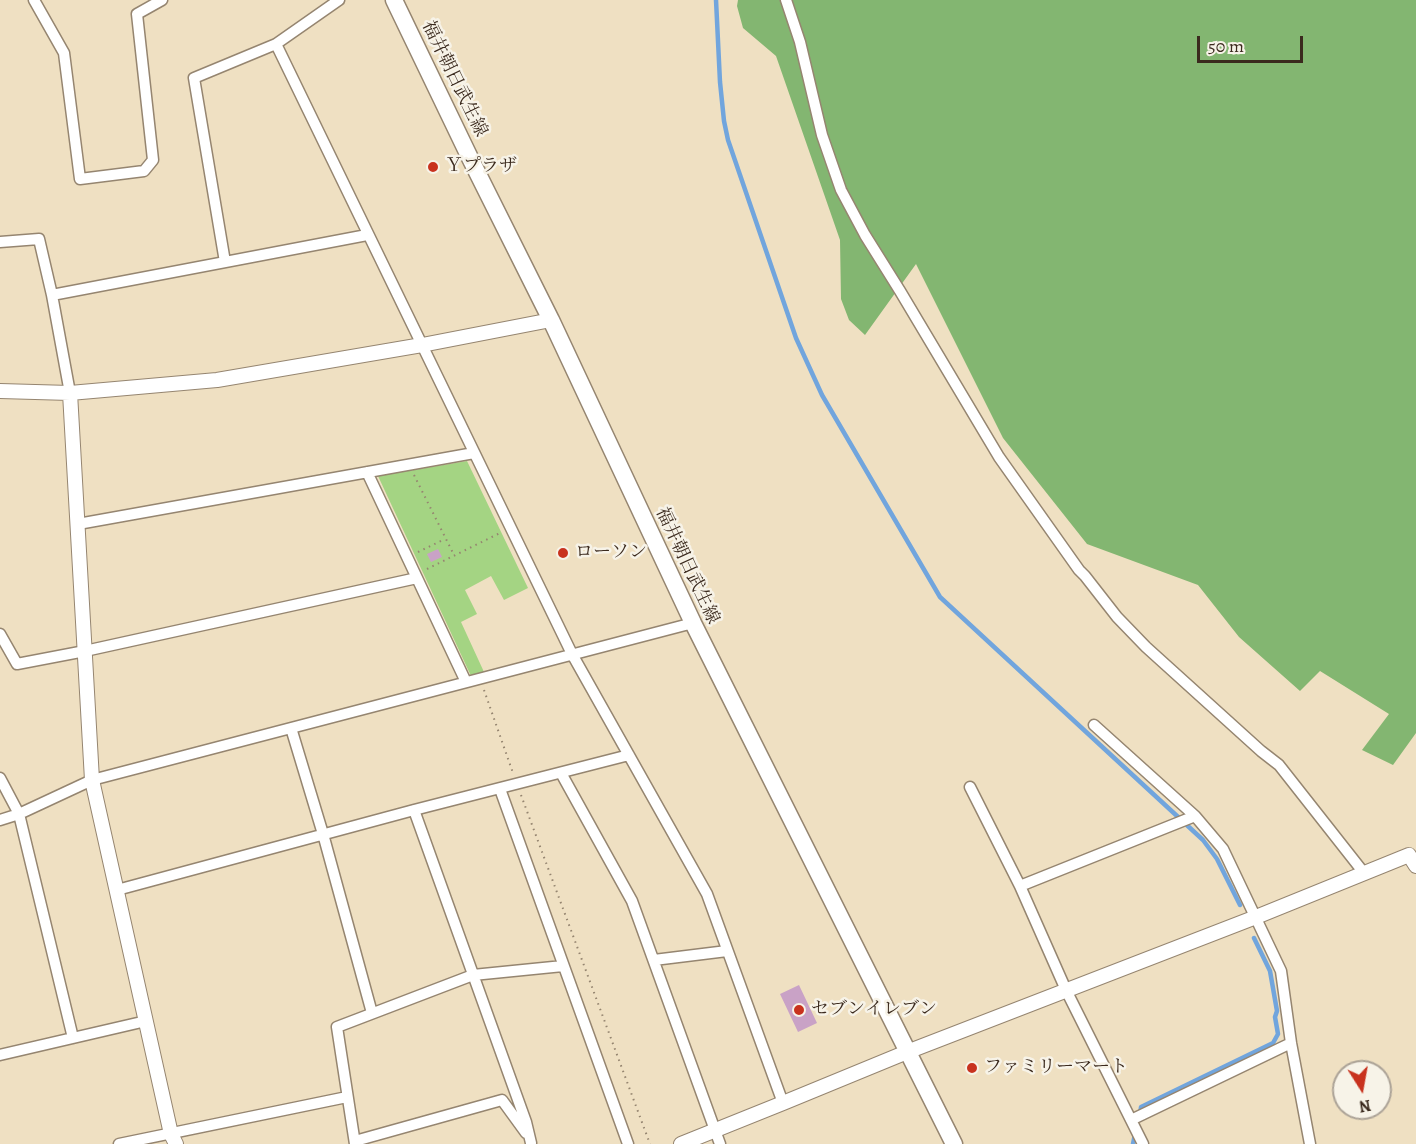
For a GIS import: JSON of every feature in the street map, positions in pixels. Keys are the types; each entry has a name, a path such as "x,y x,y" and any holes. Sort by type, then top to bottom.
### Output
{"main road":[{"name":"福井朝日武生線","path":"394,0 551,320 693,623 954,1144"}],"street":[{"path":"34,0 64,53 80,179 144,171 153,160 137,14 162,0"},
{"path":"225,262 194,78 276,44 339,0"},
{"path":"786,0 800,42 822,135 841,190 865,235 999,457 1079,570 1118,617 1146,647 1279,765 1364,873"},
{"path":"276,44 572,654 707,894 783,1103"},
{"path":"52,295 367,235"},
{"path":"0,242 39,239 52,295 70,393 92,780 174,1139"},
{"path":"0,391 70,393 217,380 551,320"},
{"path":"78,524 474,453"},
{"path":"367,472 466,682"},
{"path":"0,634 17,664 417,578"},
{"path":"0,820 19,814 92,780 693,623"},
{"path":"1094,725 1195,816 1223,849 1281,971 1291,1043 1310,1144"},
{"path":"291,728 323,834 372,1013"},
{"path":"117,890 629,755"},
{"path":"561,772 633,901 720,1144"},
{"path":"0,778 19,814 73,1038"},
{"path":"970,788 1020,886 1066,990 1143,1144"},
{"path":"500,789 628,1144"},
{"path":"414,810 532,1144"},
{"path":"1020,886 1195,816"},
{"path":"681,1144 907,1052 1364,873 1414,857"},
{"path":"654,960 727,951"},
{"path":"532,1144 502,1100 355,1143 337,1027 473,975 563,966"},
{"path":"0,1055 146,1022"},
{"path":"1131,1120 1291,1043"},
{"path":"119,1144 174,1139 347,1097"}],"path":[{"path":"409,464 454,555"},
{"path":"427,569 510,528"},
{"path":"408,558 446,539"},
{"path":"479,678 650,1144"}],"green space":[{"path":"738,0 1416,0 1416,733 1393,765 1362,750 1389,714 1320,671 1300,691 1239,637 1198,585 1087,544 1003,438 916,264 865,335 849,320 841,299 840,240 776,56 743,28 737,6"},
{"path":"467,461 528,588 504,600 491,576 465,590 477,614 461,622 484,672 471,676 378,476"}],"building":[{"path":"438,549 442,557 431,562 427,554"},
{"path":"799,985 817,1023 798,1032 780,994"}],"waterway":[{"path":"716,0 720,82 728,140 796,338 822,395 940,597 1203,840 1217,859 1240,905"},
{"path":"1140,1114 1141,1107 1273,1043 1278,1034 1275,1017 1277,1011 1270,971 1254,938"},
{"path":"1133,1144 1135,1134"}],"place":[{"name":"Ｙプラザ","path":"433,167"},
{"name":"ローソン","path":"563,553"},
{"name":"セブンイレブン","path":"799,1010"},
{"name":"ファミリーマート","path":"972,1068"}]}
